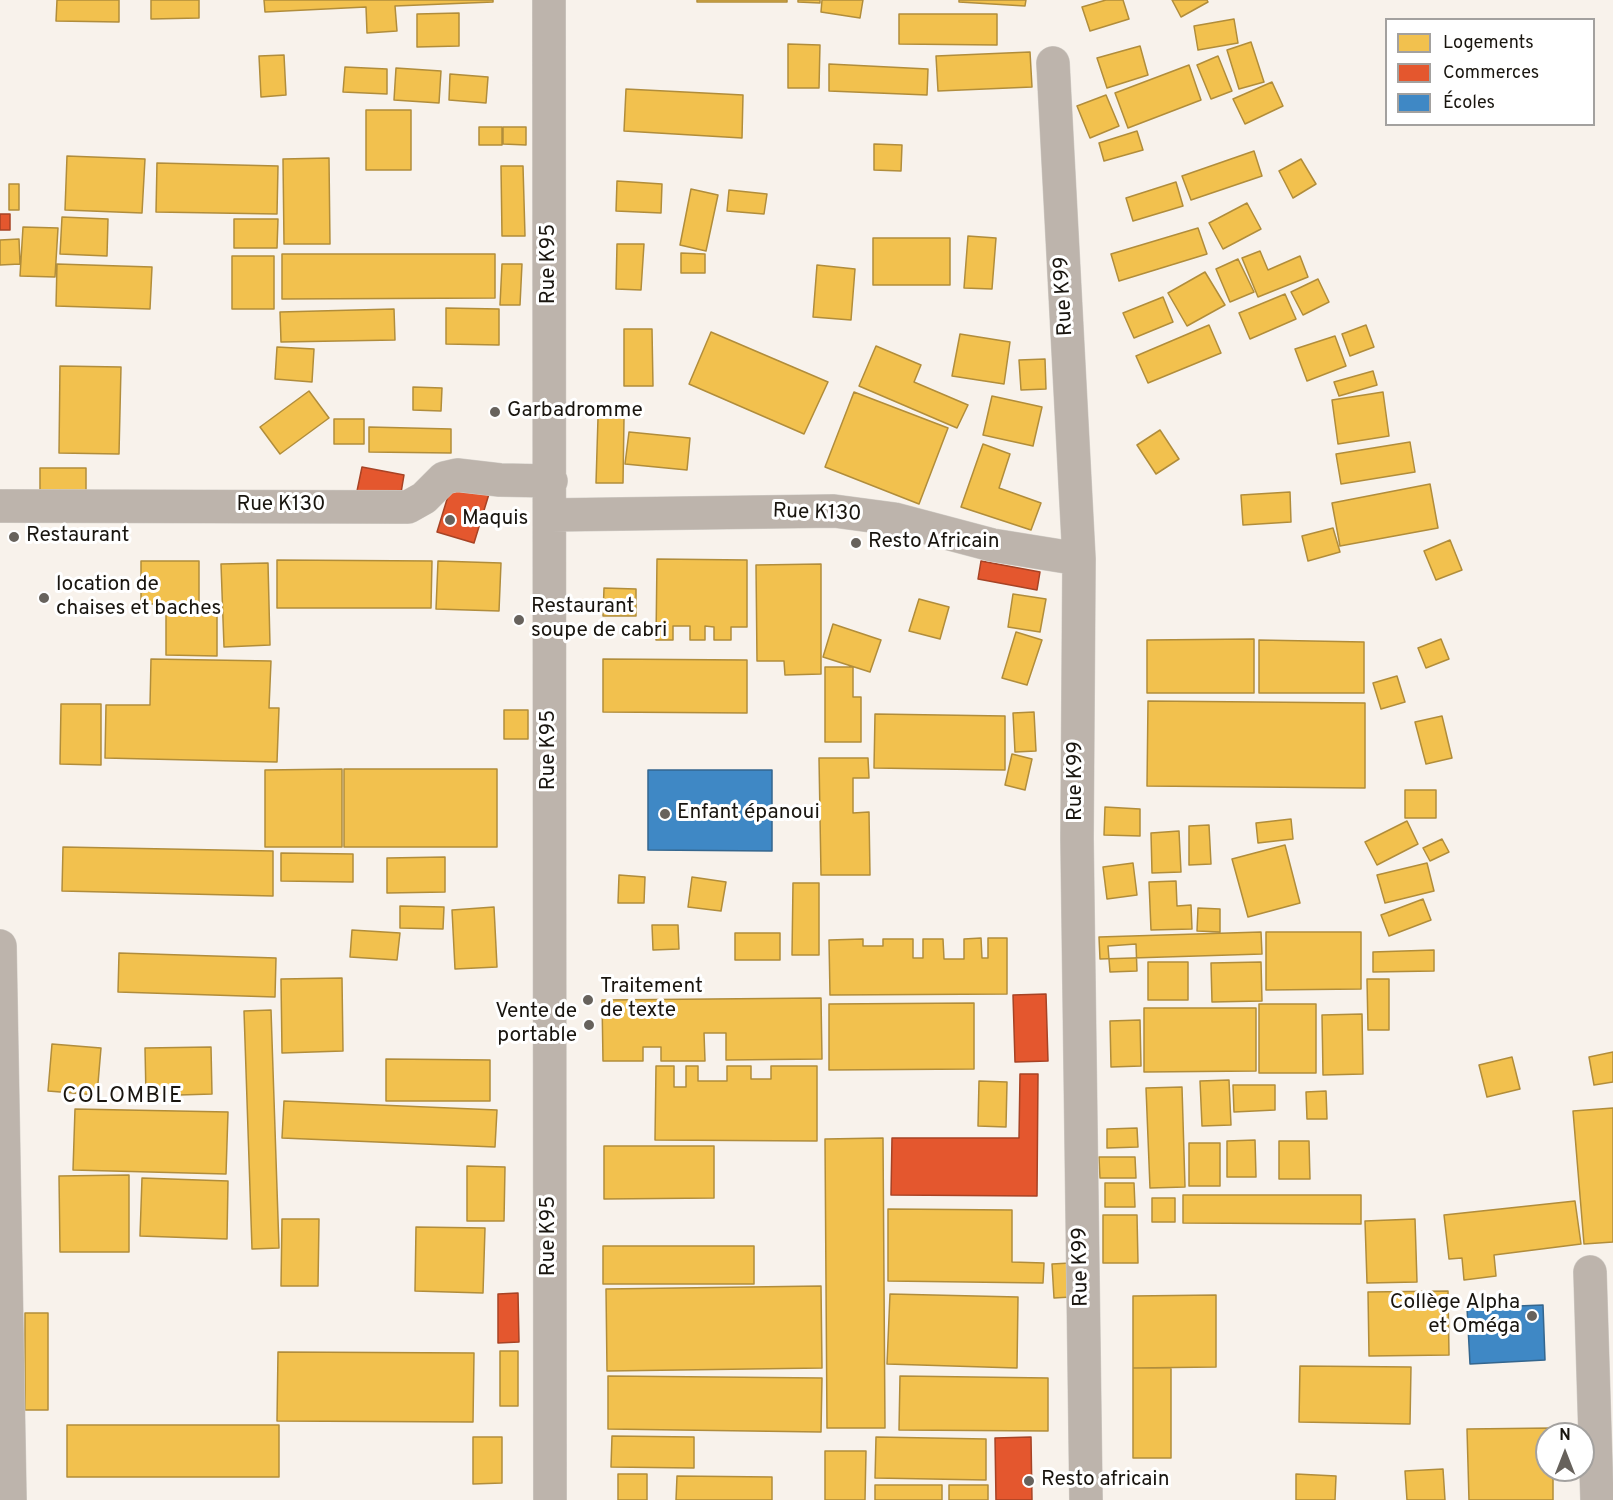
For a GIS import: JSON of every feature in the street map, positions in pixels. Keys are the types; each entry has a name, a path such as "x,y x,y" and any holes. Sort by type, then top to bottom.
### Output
{"street":[{"name":"Rue K95","path":"549,0 550,1500"},
{"name":"Rue K99","path":"1053,63 1079,559 1077,838 1086,1500"},
{"name":"Rue K130","path":"0,506 408,507 424,498 444,478 457,475 500,480 550,481"},
{"name":"Rue K130","path":"550,515 834,511 894,519 992,545 1079,559"},
{"path":"0,946 10,1500"},
{"path":"1590,1272 1597,1500"}],"building: Logements":[{"path":"57,0 119,0 119,22 56,21"},
{"path":"151,0 199,0 199,18 151,19"},
{"path":"264,0 493,0 493,2 395,6 397,31 367,33 366,7 265,12"},
{"path":"697,0 787,0 787,2 697,2"},
{"path":"798,0 820,0 820,3 798,2"},
{"path":"822,0 863,0 860,18 821,12"},
{"path":"959,0 1026,0 1025,6 959,2"},
{"path":"1106,0 1123,0 1129,19 1090,31 1082,7"},
{"path":"1172,0 1207,0 1208,2 1181,17"},
{"path":"459,13 459,46 417,47 417,14"},
{"path":"899,14 997,14 997,45 899,44"},
{"path":"1234,19 1238,43 1198,50 1194,26"},
{"path":"1251,42 1264,82 1239,89 1227,50"},
{"path":"788,44 820,45 819,88 788,88"},
{"path":"1140,46 1148,75 1107,88 1097,58"},
{"path":"1030,52 1032,87 938,91 936,56"},
{"path":"284,55 286,95 261,97 259,56"},
{"path":"1218,56 1232,91 1211,99 1197,65"},
{"path":"829,64 928,69 927,95 829,91"},
{"path":"1189,65 1201,100 1128,128 1115,93"},
{"path":"345,67 387,69 387,94 343,92"},
{"path":"396,68 441,71 439,103 394,100"},
{"path":"450,74 488,77 486,103 449,100"},
{"path":"1272,82 1283,106 1245,124 1233,99"},
{"path":"626,89 743,95 742,138 624,131"},
{"path":"1106,95 1119,126 1090,138 1077,106"},
{"path":"366,110 411,110 411,170 366,170"},
{"path":"479,127 502,127 502,145 479,145"},
{"path":"503,127 526,127 526,145 503,144"},
{"path":"1137,131 1143,150 1104,161 1099,143"},
{"path":"874,144 902,145 901,171 874,170"},
{"path":"1254,151 1262,176 1191,200 1182,176"},
{"path":"67,156 145,159 142,213 65,210"},
{"path":"329,158 330,244 284,244 283,159"},
{"path":"1301,159 1316,184 1293,198 1279,171"},
{"path":"157,163 278,166 277,214 156,212"},
{"path":"501,166 523,166 525,236 502,236"},
{"path":"617,181 662,184 661,213 616,211"},
{"path":"1176,182 1183,206 1133,221 1126,198"},
{"path":"9,184 19,184 19,210 9,210"},
{"path":"691,189 718,195 706,251 680,245"},
{"path":"729,190 767,194 764,214 727,211"},
{"path":"1247,203 1261,229 1223,249 1209,223"},
{"path":"62,217 108,219 107,256 60,254"},
{"path":"234,219 278,219 277,248 234,248"},
{"path":"23,227 58,228 55,277 20,276"},
{"path":"1198,228 1207,254 1119,281 1111,254"},
{"path":"968,236 996,238 992,289 964,288"},
{"path":"873,238 950,238 950,285 873,285"},
{"path":"19,239 20,264 0,265 0,240"},
{"path":"617,244 644,244 641,290 616,289"},
{"path":"1260,251 1268,270 1300,256 1308,277 1258,297 1242,258"},
{"path":"681,253 705,254 705,273 681,273"},
{"path":"282,254 495,254 495,298 282,299"},
{"path":"232,256 274,256 274,309 232,309"},
{"path":"1238,259 1254,292 1230,302 1216,269"},
{"path":"57,264 152,267 150,309 56,306"},
{"path":"502,264 522,264 520,305 500,305"},
{"path":"817,265 855,269 851,320 813,317"},
{"path":"1205,272 1225,305 1187,326 1168,293"},
{"path":"1318,279 1329,302 1303,315 1291,292"},
{"path":"1285,294 1296,319 1250,339 1239,313"},
{"path":"1163,297 1173,322 1134,338 1123,313"},
{"path":"446,308 499,309 499,345 446,344"},
{"path":"394,309 395,340 281,342 280,312"},
{"path":"1209,325 1221,353 1148,383 1136,356"},
{"path":"1366,325 1374,347 1350,356 1342,334"},
{"path":"624,329 652,329 653,386 624,386"},
{"path":"711,332 828,382 804,434 689,384"},
{"path":"960,334 1010,342 1004,384 952,376"},
{"path":"1335,336 1346,366 1307,381 1295,349"},
{"path":"876,346 921,365 914,382 968,405 957,428 859,386"},
{"path":"277,347 314,349 312,382 275,379"},
{"path":"1045,359 1046,389 1021,390 1019,360"},
{"path":"60,366 121,367 119,454 59,453"},
{"path":"1373,371 1377,385 1339,396 1334,382"},
{"path":"413,387 442,388 441,411 413,410"},
{"path":"309,391 329,418 280,454 260,427"},
{"path":"854,392 948,428 919,504 825,467"},
{"path":"1383,392 1389,436 1338,444 1332,400"},
{"path":"992,396 1042,407 1033,446 983,435"},
{"path":"598,418 624,418 623,483 596,483"},
{"path":"334,419 364,419 364,444 334,444"},
{"path":"369,427 451,429 451,453 369,452"},
{"path":"1160,430 1179,459 1156,474 1137,445"},
{"path":"629,432 690,438 687,470 625,464"},
{"path":"1410,442 1415,472 1341,484 1336,454"},
{"path":"983,444 1010,454 999,488 1041,503 1031,530 961,507"},
{"path":"40,468 86,468 86,500 40,500"},
{"path":"1430,484 1438,528 1340,546 1332,503"},
{"path":"1290,492 1291,522 1243,525 1241,495"},
{"path":"1333,528 1340,552 1308,561 1302,536"},
{"path":"1450,540 1462,570 1436,580 1424,551"},
{"path":"657,559 747,560 747,627 731,627 731,640 714,640 714,627 705,626 705,640 690,640 690,626 673,626 673,640 656,640"},
{"path":"277,560 432,561 431,608 277,608"},
{"path":"141,561 199,561 199,604 141,604"},
{"path":"438,561 501,563 499,611 436,609"},
{"path":"268,563 270,645 224,647 221,564"},
{"path":"821,564 821,674 785,675 784,661 757,661 756,565"},
{"path":"604,588 636,589 636,616 603,616"},
{"path":"1013,594 1046,599 1040,632 1008,627"},
{"path":"919,599 949,607 940,639 909,631"},
{"path":"166,612 217,612 217,656 166,655"},
{"path":"833,624 881,640 870,672 823,657"},
{"path":"1016,632 1042,640 1027,685 1002,678"},
{"path":"1254,639 1254,693 1147,693 1147,640"},
{"path":"1441,639 1449,659 1426,668 1418,648"},
{"path":"1259,640 1364,642 1364,693 1259,693"},
{"path":"151,659 271,661 269,708 279,708 277,762 105,758 106,705 150,705"},
{"path":"603,659 747,660 747,713 603,712"},
{"path":"825,667 853,667 853,697 861,697 861,742 825,742"},
{"path":"1397,676 1405,702 1381,709 1373,683"},
{"path":"1148,701 1365,703 1365,788 1147,786"},
{"path":"61,704 101,704 101,765 60,764"},
{"path":"504,710 528,710 528,739 504,739"},
{"path":"1034,712 1036,751 1015,752 1013,713"},
{"path":"875,714 1005,716 1005,770 874,768"},
{"path":"1442,716 1452,758 1426,764 1415,722"},
{"path":"1012,754 1032,759 1025,790 1005,785"},
{"path":"819,758 868,758 869,778 853,778 853,813 869,812 870,875 821,875"},
{"path":"342,769 342,847 265,847 265,770"},
{"path":"344,769 497,769 497,847 344,847"},
{"path":"1405,790 1436,790 1436,818 1405,818"},
{"path":"1105,807 1140,809 1140,836 1104,835"},
{"path":"1291,819 1293,839 1258,843 1256,823"},
{"path":"1407,821 1418,844 1377,865 1365,842"},
{"path":"1209,825 1211,864 1189,865 1189,826"},
{"path":"1179,831 1181,872 1152,873 1151,833"},
{"path":"1442,839 1449,852 1430,861 1423,848"},
{"path":"1285,845 1300,903 1248,917 1232,859"},
{"path":"63,847 273,851 273,896 62,891"},
{"path":"281,853 353,854 353,882 281,881"},
{"path":"445,857 445,892 387,893 387,858"},
{"path":"1133,863 1137,895 1107,899 1103,867"},
{"path":"1427,863 1434,891 1385,903 1377,875"},
{"path":"619,875 645,877 644,903 618,903"},
{"path":"692,877 726,882 721,911 688,907"},
{"path":"1176,881 1177,906 1191,905 1192,929 1151,930 1149,882"},
{"path":"793,883 819,883 819,955 792,955"},
{"path":"1423,899 1431,920 1389,936 1381,915"},
{"path":"400,906 444,907 443,929 400,928"},
{"path":"494,907 497,967 455,969 452,910"},
{"path":"1198,908 1220,909 1220,932 1197,931"},
{"path":"652,925 678,925 679,949 653,950"},
{"path":"352,930 400,933 397,960 350,957"},
{"path":"1261,932 1262,954 1100,959 1099,937"},
{"path":"1266,932 1361,932 1361,989 1266,990"},
{"path":"735,933 780,933 780,960 735,960"},
{"path":"981,938 982,958 988,958 988,938 1007,938 1007,994 830,995 829,940 863,939 863,946 883,946 883,939 913,939 913,958 923,958 923,939 943,939 944,959 964,959 964,939"},
{"path":"1136,944 1137,971 1110,972 1108,946"},
{"path":"1434,950 1434,971 1373,972 1373,952"},
{"path":"119,953 276,958 275,997 118,992"},
{"path":"1148,962 1188,962 1188,1000 1148,1000"},
{"path":"1261,962 1262,1001 1212,1002 1211,963"},
{"path":"342,978 343,1051 282,1053 281,979"},
{"path":"1367,979 1389,979 1389,1030 1368,1030"},
{"path":"821,998 822,1059 726,1060 726,1033 704,1033 705,1061 661,1061 661,1047 643,1047 643,1061 603,1061 602,1000"},
{"path":"974,1003 974,1069 829,1070 829,1004"},
{"path":"1259,1004 1316,1004 1316,1073 1259,1073"},
{"path":"1144,1008 1256,1008 1256,1071 1144,1072"},
{"path":"271,1010 279,1248 252,1249 244,1011"},
{"path":"1362,1014 1363,1074 1323,1075 1322,1015"},
{"path":"1140,1020 1141,1066 1111,1067 1110,1021"},
{"path":"52,1044 101,1048 97,1095 48,1091"},
{"path":"211,1047 212,1094 146,1096 145,1048"},
{"path":"1613,1052 1613,1082 1594,1085 1589,1057"},
{"path":"1512,1057 1520,1089 1487,1097 1479,1065"},
{"path":"386,1059 490,1060 490,1101 386,1101"},
{"path":"656,1066 674,1066 674,1087 686,1087 686,1066 698,1066 698,1081 727,1081 727,1066 751,1066 751,1079 771,1079 771,1066 817,1066 817,1141 655,1140"},
{"path":"1229,1080 1231,1125 1202,1126 1200,1081"},
{"path":"979,1081 1007,1082 1006,1127 978,1126"},
{"path":"1233,1085 1275,1085 1275,1110 1234,1112"},
{"path":"1182,1087 1185,1187 1150,1188 1146,1088"},
{"path":"1326,1091 1327,1119 1307,1119 1306,1092"},
{"path":"284,1101 497,1110 495,1147 282,1138"},
{"path":"1613,1108 1613,1242 1584,1244 1573,1111"},
{"path":"75,1109 228,1112 226,1174 73,1170"},
{"path":"1137,1128 1138,1147 1107,1148 1107,1129"},
{"path":"883,1138 885,1428 827,1428 825,1139"},
{"path":"1255,1140 1256,1177 1227,1177 1227,1141"},
{"path":"1279,1141 1309,1141 1310,1179 1279,1179"},
{"path":"1189,1143 1220,1143 1220,1186 1189,1186"},
{"path":"604,1146 714,1146 714,1198 604,1199"},
{"path":"1099,1157 1135,1157 1136,1178 1100,1178"},
{"path":"467,1166 505,1167 504,1221 467,1221"},
{"path":"129,1175 129,1252 60,1252 59,1176"},
{"path":"142,1178 228,1181 227,1239 140,1236"},
{"path":"1105,1183 1134,1183 1135,1207 1105,1207"},
{"path":"1183,1195 1361,1195 1361,1224 1183,1223"},
{"path":"1152,1198 1175,1198 1175,1222 1152,1222"},
{"path":"1575,1201 1581,1244 1494,1255 1496,1276 1464,1280 1462,1258 1449,1259 1444,1215"},
{"path":"888,1209 1012,1210 1012,1262 1044,1263 1043,1283 888,1281"},
{"path":"1103,1215 1137,1215 1138,1263 1103,1263"},
{"path":"282,1219 319,1219 318,1286 281,1286"},
{"path":"1415,1219 1417,1282 1367,1283 1365,1221"},
{"path":"416,1227 485,1228 483,1293 415,1291"},
{"path":"603,1246 754,1246 754,1284 603,1284"},
{"path":"1070,1263 1071,1297 1054,1298 1052,1264"},
{"path":"821,1286 822,1368 607,1371 606,1289"},
{"path":"1448,1291 1449,1355 1369,1356 1368,1292"},
{"path":"890,1294 1018,1297 1017,1368 887,1364"},
{"path":"1216,1295 1216,1367 1133,1368 1133,1296"},
{"path":"25,1313 48,1313 48,1410 25,1410"},
{"path":"500,1351 518,1351 518,1406 500,1406"},
{"path":"278,1352 474,1353 473,1422 277,1421"},
{"path":"1300,1366 1411,1367 1410,1424 1299,1422"},
{"path":"1133,1368 1171,1368 1171,1458 1133,1458"},
{"path":"608,1376 822,1378 821,1432 608,1429"},
{"path":"900,1376 1048,1378 1048,1431 899,1430"},
{"path":"67,1425 279,1425 279,1477 67,1477"},
{"path":"1535,1428 1535,1482 1553,1482 1553,1500 1469,1500 1467,1429"},
{"path":"612,1436 694,1437 694,1468 611,1467"},
{"path":"473,1437 502,1437 502,1483 473,1484"},
{"path":"876,1437 986,1439 986,1480 875,1478"},
{"path":"825,1451 866,1451 865,1500 825,1500"},
{"path":"1443,1469 1445,1500 1407,1500 1405,1471"},
{"path":"618,1474 647,1474 647,1500 618,1500"},
{"path":"1296,1474 1336,1476 1335,1500 1296,1500"},
{"path":"677,1476 772,1477 772,1500 676,1500"},
{"path":"875,1485 942,1485 942,1500 875,1500"},
{"path":"949,1485 988,1485 988,1500 949,1500"}],"building: Commerces":[{"path":"0,214 10,214 10,230 0,230"},
{"path":"362,467 404,475 400,499 357,491"},
{"path":"452,483 489,494 474,543 437,532"},
{"path":"981,561 1040,572 1037,590 978,579"},
{"path":"1046,994 1048,1061 1015,1062 1013,995"},
{"path":"1020,1074 1038,1074 1037,1196 891,1195 892,1138 1019,1138"},
{"path":"518,1293 519,1342 498,1343 498,1294"},
{"path":"1031,1437 1032,1500 996,1500 995,1438"}],"building: Écoles":[{"path":"648,770 772,770 772,851 648,850"},
{"path":"1543,1305 1545,1360 1470,1364 1467,1308"}],"place":[{"name":"Garbadromme","path":"495,412"},
{"name":"Maquis","path":"450,520"},
{"name":"Restaurant","path":"14,537"},
{"name":"Resto Africain","path":"856,543"},
{"name":"location de chaises et baches","path":"44,598"},
{"name":"Restaurant soupe de cabri","path":"519,620"},
{"name":"Enfant épanoui","path":"665,814"},
{"name":"Traitement de texte","path":"588,1000"},
{"name":"Vente de portable","path":"589,1025"},
{"name":"Collège Alpha et Oméga","path":"1532,1316"},
{"name":"Resto africain","path":"1029,1481"}],"district":[{"name":"COLOMBIE","path":"123,1098"}]}
